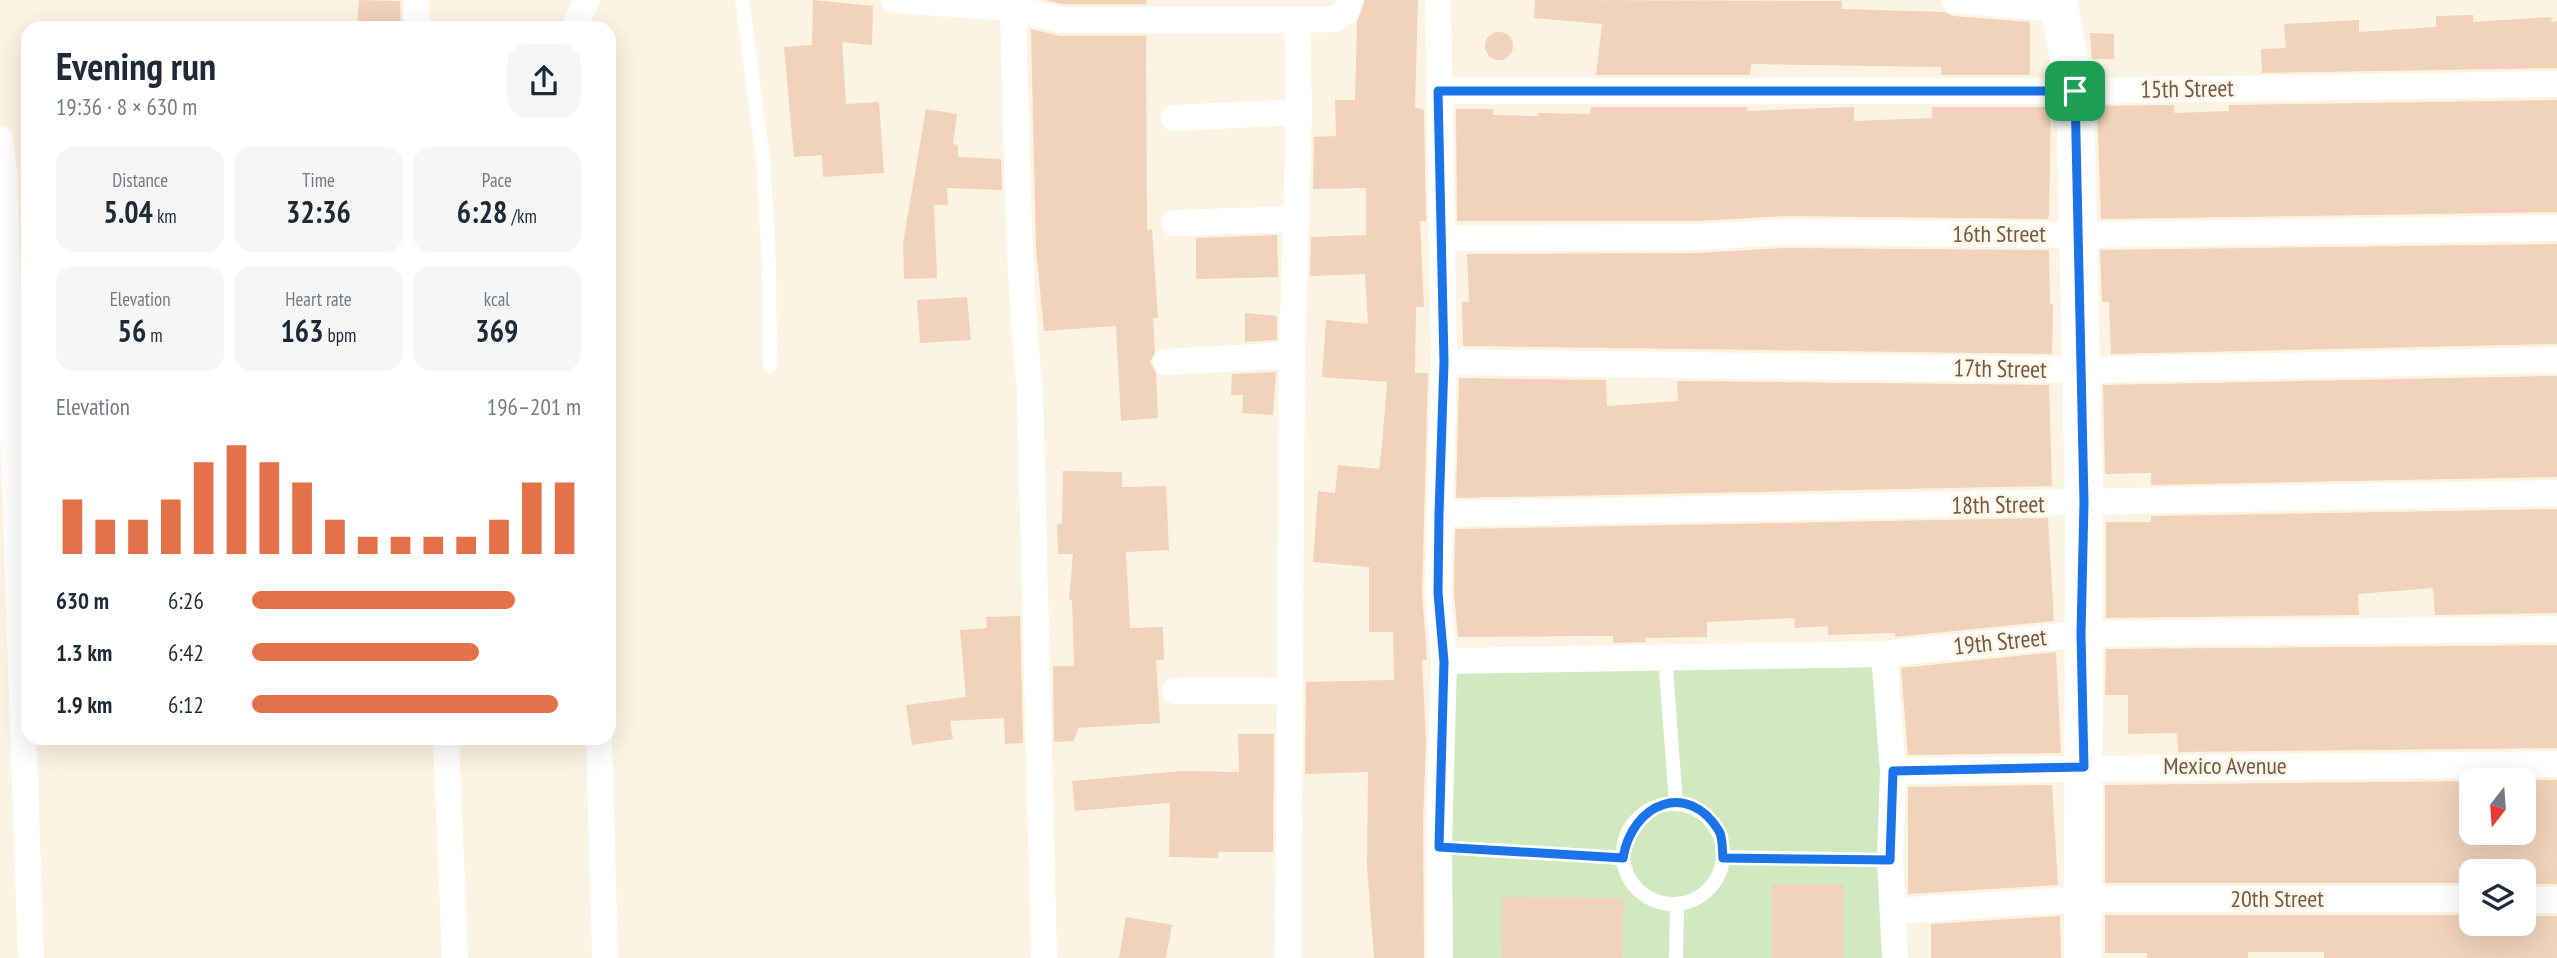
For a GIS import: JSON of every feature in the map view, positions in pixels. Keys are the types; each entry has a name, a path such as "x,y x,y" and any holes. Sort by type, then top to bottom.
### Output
{"main road":[{"path":"2059,4 2075,91 2084,503 2081,634 2084,767 2083,958"}],"street":[{"path":"416,0 417,21"},
{"path":"577,21 587,0"},
{"path":"894,0 1013,8 1060,20 1335,19 1346,12 1350,0"},
{"path":"1438,0 1444,362 1438,593 1444,662 1439,847 1440,958"},
{"path":"1954,0 2059,4"},
{"path":"1013,8 1018,216 1030,393 1044,958"},
{"path":"1288,958 1292,355 1299,112 1297,20"},
{"name":"15th Street","path":"1438,91 2075,91 2557,84"},
{"path":"1174,118 1299,112"},
{"path":"0,139 4,176 21,668"},
{"path":"1174,223 1295,219"},
{"name":"16th Street","path":"1441,238 1697,237 1785,232 2077,234 2557,228"},
{"path":"1166,362 1292,355"},
{"name":"17th Street","path":"1444,362 2081,370 2557,360"},
{"name":"18th Street","path":"1439,514 2557,493"},
{"name":"19th Street","path":"1444,662 1884,654 2081,634 2557,629"},
{"path":"1884,654 1893,771 1890,860 1895,958"},
{"path":"1175,691 1290,691"},
{"path":"24,745 31,958"},
{"path":"446,745 455,958"},
{"path":"599,745 605,958"},
{"name":"Mexico Avenue","path":"1893,771 2557,764"},
{"name":"20th Street","path":"1893,911 2082,899 2459,900"},
{"path":"2536,900 2557,900"}],"lane":[{"path":"742,0 763,159 769,265 770,366"},
{"path":"1665,656 1676,803"},
{"path":"1676,803 1701,811 1720,832 1723,858 1718,879 1705,894 1677,905 1655,903 1634,887 1623,858 1626,838 1637,820 1651,808 1676,803"},
{"path":"1439,847 1623,858"},
{"path":"1723,858 1890,860"},
{"path":"1676,958 1677,905"}],"green space":[{"path":"1884,654 1894,958 1443,958 1444,662"}],"building":[{"path":"359,0 400,1 401,21 358,21"},
{"path":"813,0 873,6 872,45 842,42 846,104 879,102 884,173 823,177 822,155 794,157 784,47 812,45"},
{"path":"1045,0 1146,0 1146,4 1062,4"},
{"path":"1365,0 1418,0 1415,107 1424,110 1426,221 1420,221 1424,307 1416,307 1415,373 1428,373 1422,593 1427,660 1422,660 1426,742 1423,820 1424,958 1374,958 1367,867 1368,772 1305,774 1306,682 1394,680 1393,632 1369,632 1369,567 1313,562 1318,491 1335,493 1338,465 1379,469 1382,445 1387,382 1322,377 1326,320 1368,324 1365,274 1310,276 1311,237 1366,235 1366,188 1313,189 1314,137 1336,136 1335,100 1355,100 1357,22"},
{"path":"1535,0 1842,1 1842,9 1944,12 1953,16 2030,22 2030,75 1941,75 1941,67 1751,64 1750,75 1596,75 1602,24 1534,18"},
{"path":"2473,15 2473,22 2551,17 2552,22 2557,21 2557,68 2262,73 2261,49 2286,48 2284,24 2359,20 2359,32 2436,27 2436,16"},
{"path":"1031,29 1060,36 1146,36 1147,230 1152,229 1158,318 1153,318 1155,352 1150,362 1156,373 1158,418 1121,421 1116,326 1044,331 1036,248"},
{"path":"1499,32 1509,36 1513,46 1509,56 1499,60 1489,56 1485,46 1489,36"},
{"path":"2090,33 2114,34 2114,59 2092,59"},
{"path":"2557,100 2557,212 2101,219 2097,106 2174,105 2174,113 2229,111 2229,105"},
{"path":"1591,107 1747,107 1747,111 1854,107 1854,121 1932,118 1932,107 2051,107 2049,215 2048,219 1785,216 1697,221 1457,221 1456,109 1493,109 1493,115 1538,116 1538,113 1590,114"},
{"path":"926,109 957,114 953,144 958,145 958,157 1001,159 1002,190 947,188 948,205 934,205 937,278 904,279 903,243"},
{"path":"1277,235 1278,277 1196,279 1196,238"},
{"path":"2557,244 2557,344 2111,354 2109,302 2102,302 2100,250"},
{"path":"1785,248 2049,250 2050,304 2053,304 2052,354 1463,346 1462,302 1469,302 1467,254 1697,253"},
{"path":"967,297 971,340 920,343 917,300"},
{"path":"1245,313 1277,316 1277,340 1245,342"},
{"path":"1276,372 1273,415 1242,413 1243,395 1231,395 1232,374"},
{"path":"2557,376 2557,477 2151,485 2151,473 2105,474 2103,385"},
{"path":"1459,378 1606,380 1607,406 1678,401 1677,381 2049,385 2052,486 1456,498"},
{"path":"1063,471 1122,472 1122,487 1166,486 1169,550 1126,552 1130,628 1163,627 1164,660 1156,660 1160,723 1078,728 1074,741 1054,742 1053,666 1074,666 1072,600 1069,600 1073,554 1058,554 1057,524 1062,524"},
{"path":"2557,509 2557,613 2435,615 2433,588 2358,594 2359,615 2106,618 2106,522 2151,522 2151,516"},
{"path":"2048,518 2054,621 1895,637 1895,633 1828,635 1828,626 1795,628 1794,618 1707,622 1707,637 1645,638 1646,642 1613,643 1613,636 1458,637 1454,593 1455,529"},
{"path":"1020,616 1023,743 1005,744 1004,718 950,721 953,739 912,745 906,705 966,697 960,630 987,628 986,617"},
{"path":"2557,645 2557,748 2178,752 2177,733 2128,734 2128,695 2105,695 2106,649"},
{"path":"2056,652 2061,753 1908,755 1901,668"},
{"path":"1238,734 1274,734 1273,852 1218,852 1218,858 1169,857 1170,803 1075,811 1072,781 1181,771 1239,772"},
{"path":"2536,780 2557,780 2557,884 2536,884 2536,859 2459,859 2459,883 2105,883 2105,785 2459,781 2459,845 2536,845"},
{"path":"2052,785 2058,885 1908,894 1908,787"},
{"path":"1772,884 1844,884 1844,958 1772,958"},
{"path":"1502,897 1623,898 1622,958 1501,958"},
{"path":"2105,915 2459,915 2459,936 2536,936 2536,916 2557,916 2557,958 2324,958 2324,952 2248,952 2248,958 2147,958 2147,953 2105,953"},
{"path":"2060,916 2061,958 1931,958 1931,924"},
{"path":"1126,917 1172,925 1166,958 1119,958"}],"route":[{"path":"1438,91 2075,91 2084,503 2081,634 2084,767 1893,771 1890,794 1890,860 1723,858 1720,832 1701,811 1676,803 1651,808 1637,820 1626,838 1623,858 1439,847 1444,662 1438,593 1444,362 1438,91"}]}
